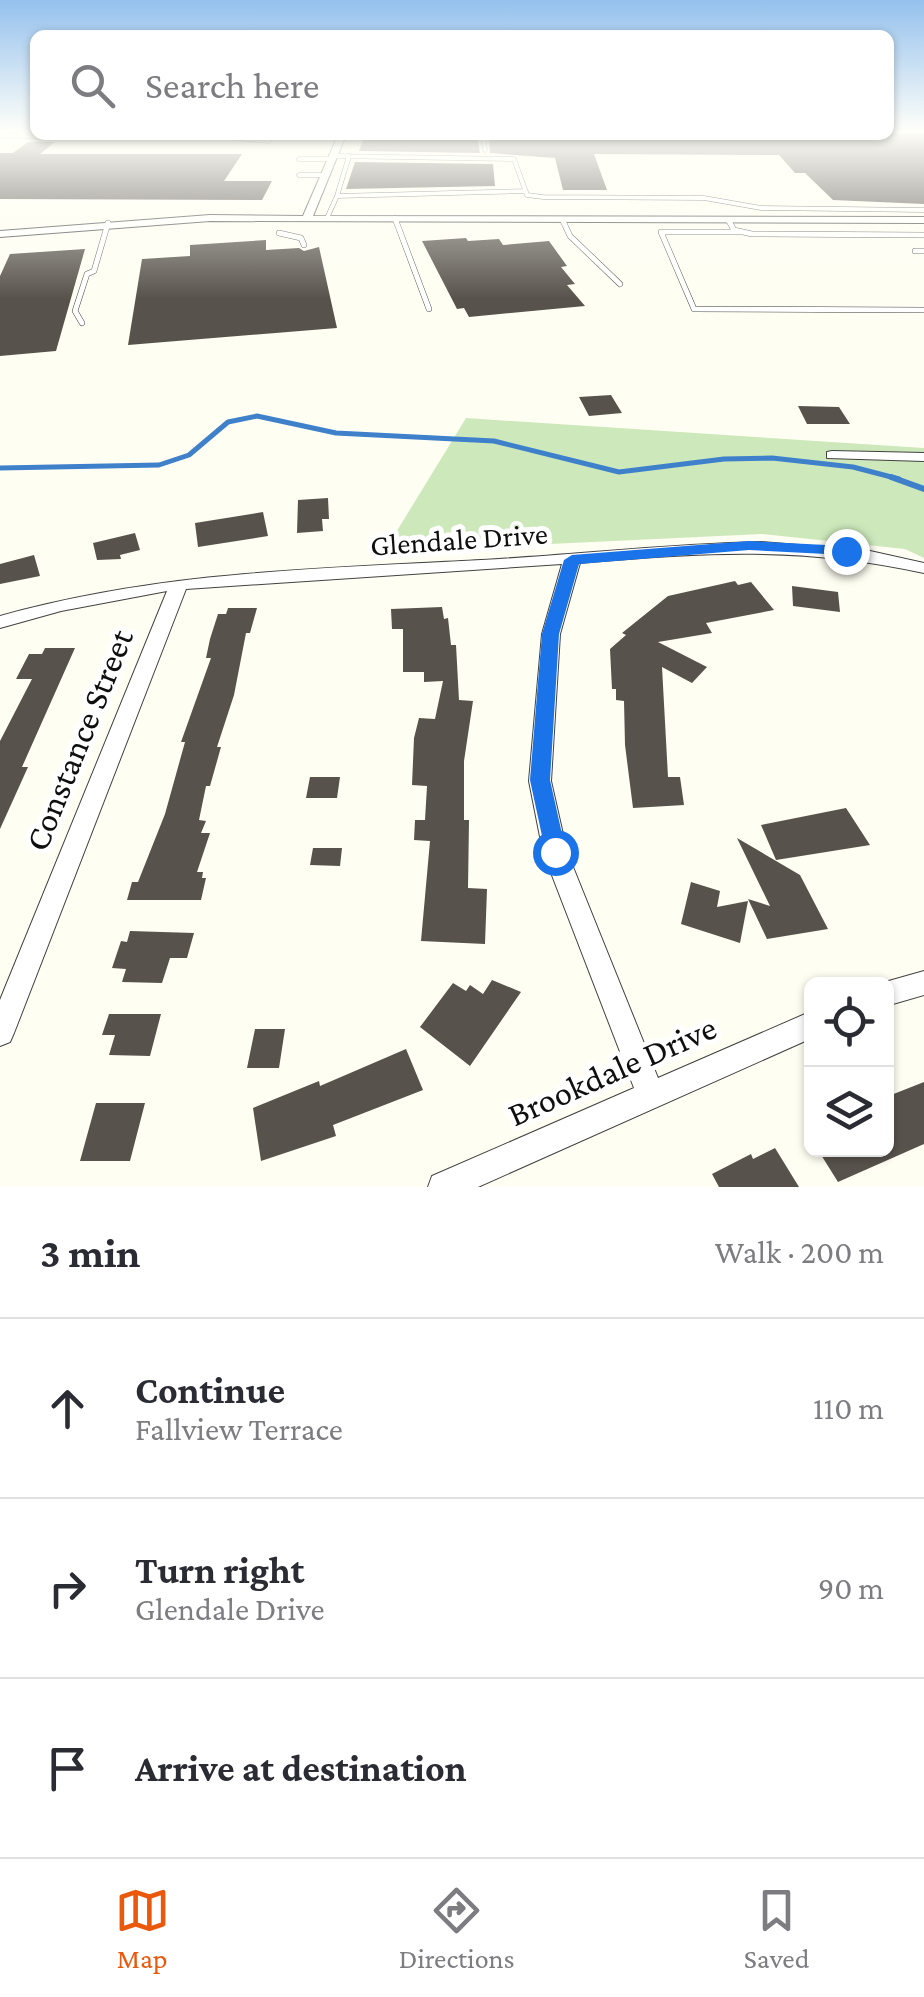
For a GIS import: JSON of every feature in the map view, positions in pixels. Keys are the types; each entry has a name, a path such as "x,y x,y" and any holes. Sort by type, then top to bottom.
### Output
{"street":[{"path":"307,218 319,188"},
{"path":"0,234 182,216 924,220"},
{"path":"832,455 924,457"},
{"name":"Glendale Drive","path":"0,622 52,607 179,584 749,545 861,553 924,568"},
{"path":"572,560 551,634 540,780 555,852 650,1094"},
{"name":"Constance Street","path":"0,1034 179,584"},
{"path":"894,992 924,983"},
{"name":"Brookdale Drive","path":"443,1187 804,1027"}],"lane":[{"path":"328,218 339,188"},
{"path":"337,196 526,191 527,195 543,197 704,198 761,208 924,210"},
{"path":"761,208 768,219"},
{"path":"395,218 429,310"},
{"path":"562,219 570,236 620,284"},
{"path":"728,219 741,232"},
{"path":"82,323 75,311 87,274 94,271 108,223"},
{"path":"924,234 660,232 694,309 924,310"},
{"path":"279,233 301,238 304,245"},
{"path":"914,251 924,251"}],"green space":[{"path":"466,418 924,448 924,558 905,549 762,534 384,552"}],"building":[{"path":"0,188 268,188 262,200 0,199"},
{"path":"563,188 607,190 563,190"},
{"path":"821,188 924,188 924,204 833,200"},
{"path":"499,239 503,245 549,241 567,266 561,267 575,284 567,285 585,306 469,317 464,308 457,309 422,241"},
{"path":"266,240 266,250 304,251 319,247 337,328 128,345 142,259 190,256 190,245"},
{"path":"85,249 56,351 0,356 0,276 10,254"},
{"path":"611,395 622,413 589,416 579,397"},
{"path":"798,406 839,407 850,424 807,424"},
{"path":"328,498 329,519 322,519 323,531 297,533 298,500"},
{"path":"263,512 268,536 198,547 195,523"},
{"path":"135,533 140,550 120,555 121,559 97,560 93,543"},
{"path":"34,555 40,576 0,584 0,564"},
{"path":"735,581 738,585 751,582 774,610 706,623 712,633 658,642 707,667 692,683 662,667 668,777 680,777 684,805 633,808 624,701 616,700 616,689 612,689 610,649 626,635 622,633 668,596"},
{"path":"792,586 838,592 840,612 793,606"},
{"path":"442,607 444,619 448,618 451,645 456,645 459,700 473,701 464,761 464,820 469,820 468,888 487,889 485,944 421,941 430,841 414,840 415,820 425,820 427,786 412,785 414,738 419,718 435,719 443,681 424,682 424,672 403,672 403,629 392,629 391,609"},
{"path":"228,608 257,608 250,633 246,633 234,695 217,747 221,747 210,786 206,786 199,820 206,821 201,833 210,833 197,872 203,872 202,878 206,878 201,900 127,900 165,814 185,742 181,742 211,658 206,658 210,639 218,614 226,614"},
{"path":"45,648 75,648 22,767 28,767 0,829 0,741 32,679 16,679 29,654 42,654"},
{"path":"310,777 340,777 337,798 306,798"},
{"path":"846,808 870,845 776,860 761,825"},
{"path":"737,838 800,875 828,929 767,939 748,899 770,906"},
{"path":"313,848 342,848 340,866 310,865"},
{"path":"691,882 720,891 717,907 748,901 740,943 681,924"},
{"path":"130,931 194,933 187,958 170,958 162,983 122,982 126,969 112,968 121,941 127,942"},
{"path":"492,980 521,992 470,1066 420,1027 453,983 466,991 470,985 483,994"},
{"path":"109,1014 161,1014 150,1056 109,1055 115,1035 102,1035"},
{"path":"255,1029 285,1029 279,1068 247,1068"},
{"path":"406,1049 423,1090 333,1125 336,1136 261,1161 253,1108 319,1081 320,1086"},
{"path":"924,1082 924,1144 838,1182 822,1157 894,1157 894,1094"},
{"path":"96,1103 145,1103 130,1161 80,1161"},
{"path":"775,1148 799,1187 719,1187 712,1174 751,1154 753,1159"}],"waterway":[{"path":"0,468 159,465 189,455 228,422 257,416 336,433 494,441 619,472 724,459 772,458 853,467 899,479"},
{"path":"891,477 924,489"}],"route":[{"path":"555,852 540,780 551,634 572,560 749,545 846,551"}]}
